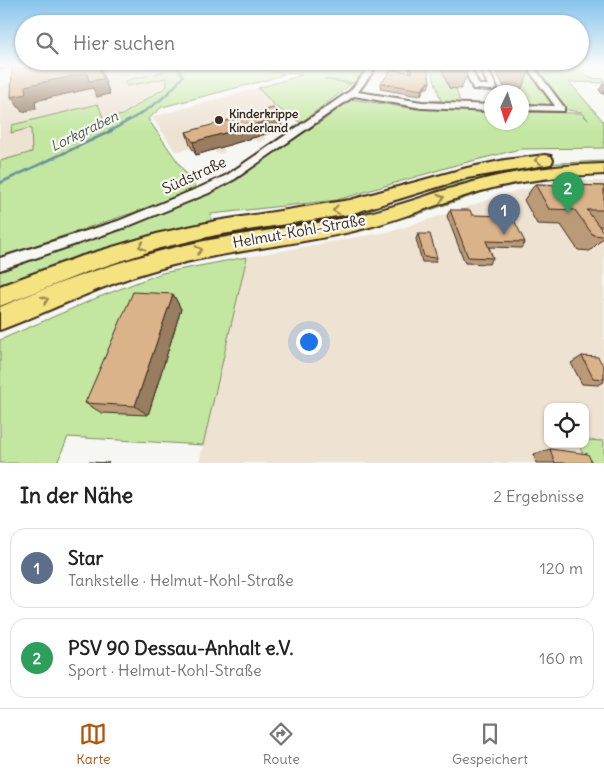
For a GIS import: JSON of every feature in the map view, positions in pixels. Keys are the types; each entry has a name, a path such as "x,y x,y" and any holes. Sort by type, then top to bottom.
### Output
{"main road":[{"name":"Helmut-Kohl-Straße","path":"0,296 76,266 180,236 217,228 350,207 383,199 439,180 501,166 547,159 604,157"},
{"name":"Helmut-Kohl-Straße","path":"0,319 80,286 180,254 359,222 410,209 470,188 515,177 560,171 604,169"}],"street":[{"name":"Südstraße","path":"0,264 122,224 205,190 242,171 352,93 356,88"},
{"path":"529,108 561,109 545,88"},
{"path":"352,93 386,102 418,106 484,108"}],"shaded area":[{"path":"0,88 161,88 109,122 0,178"},
{"name":"Kinderkrippe Kinderland","path":"258,88 276,107 292,117 277,123 282,129 263,135 266,139 258,142 254,138 223,147 225,152 217,154 214,150 196,155 192,148 176,152 152,117"},
{"path":"580,181 604,181 604,441 589,440 589,403 544,403 544,448 580,448 586,463 199,463 247,257 393,231 519,190"}],"green space":[{"path":"165,88 237,88 162,107 148,119 198,191 0,257 0,161 32,152 31,128 11,133 12,125 98,104 104,120 122,115"},
{"path":"258,88 346,88 301,123 276,107"},
{"path":"437,88 456,89 461,105 431,105 432,101 441,101"},
{"path":"529,88 574,88 604,122 604,148 520,149 456,165 337,200 211,214 211,222 148,237 0,290 0,270 168,209 221,186 324,120 350,99 416,109 484,111 484,130 529,130 529,112 581,113 588,120 582,112 529,108"},
{"path":"604,161 604,163 548,166 500,176 405,204 465,178 539,164"},
{"path":"491,188 410,217 408,216 458,197"},
{"path":"366,209 374,212 223,239 223,233"},
{"path":"212,234 213,242 0,312 0,303 123,257"},
{"path":"247,257 203,445 68,437 57,463 0,463 0,340 99,297 162,273"},
{"path":"589,440 604,441 604,463 586,463 580,448 589,448"}],"building":[{"path":"11,88 25,88 26,94 11,97"},
{"path":"408,88 423,88 422,90"},
{"path":"273,108 281,117 193,142 186,132"},
{"path":"535,184 604,186 604,210 587,210 604,233 604,236 593,235 575,210 549,209"},
{"path":"450,210 470,210 472,215 512,216 525,242 486,241 493,258 468,257"},
{"path":"418,234 430,234 437,258 424,257"},
{"path":"133,292 173,294 135,406 85,403"},
{"path":"582,356 598,357 604,367 604,379 593,378"},
{"path":"550,449 588,454 592,463 555,463"}],"waterway":[{"name":"Lorkgraben","path":"108,132 139,115 174,88"},
{"name":"Lorkgraben","path":"0,183 111,131"}],"place":[{"name":"Kinderkrippe Kinderland","path":"219,120"},
{"name":"PSV 90 Dessau-Anhalt e.V.","path":"568,213"},
{"name":"Star","path":"504,235"}]}
